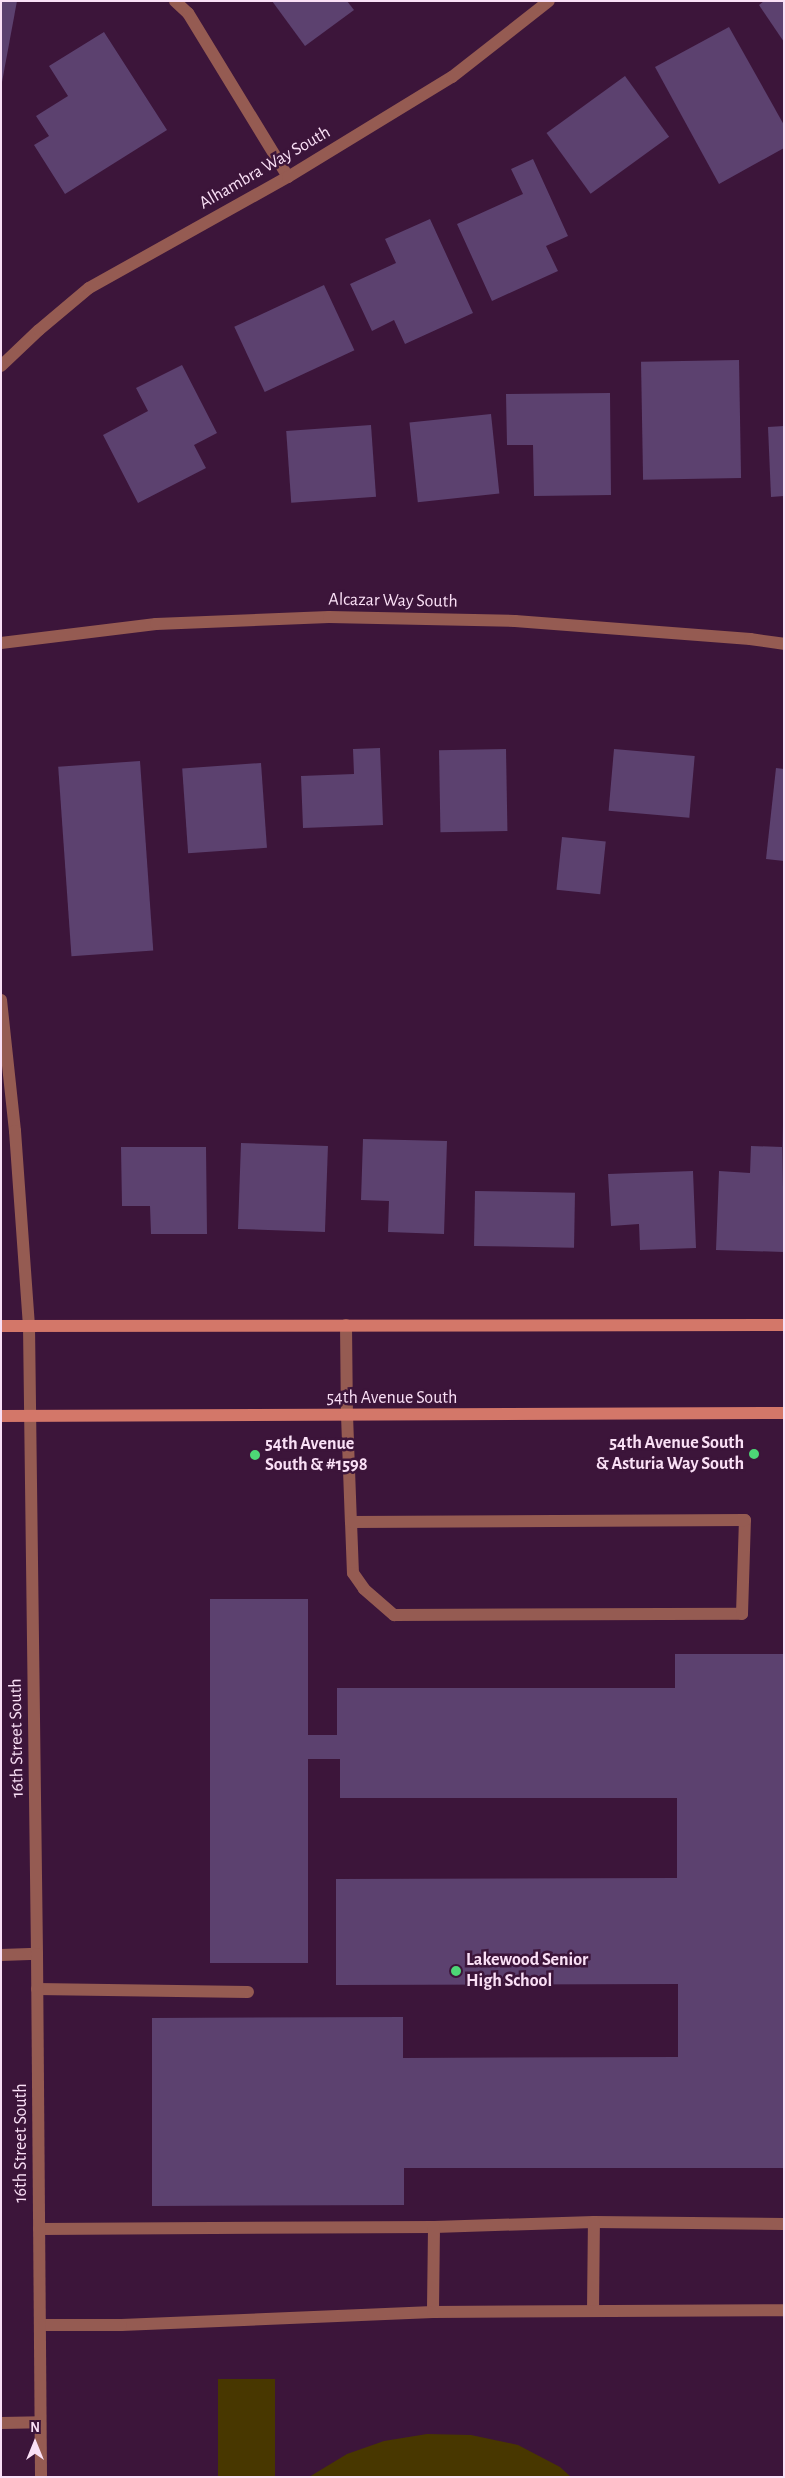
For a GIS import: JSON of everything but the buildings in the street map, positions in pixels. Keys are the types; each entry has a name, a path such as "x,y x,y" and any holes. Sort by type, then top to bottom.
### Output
{"main road":[{"path":"1,1326 784,1325"},
{"name":"54th Avenue South","path":"1,1416 784,1413"}],"street":[{"path":"175,1 188,13 288,177"},
{"name":"Alhambra Way South","path":"1,366 39,330 90,288 288,177 452,77 549,1"},
{"name":"Alcazar Way South","path":"1,643 156,624 329,617 515,621 750,639 784,644"},
{"name":"16th Street South","path":"1,1000 15,1132 29,1326 41,2477"},
{"path":"346,1326 347,1415 351,1522 353,1573 364,1589 394,1615 742,1614 745,1520 351,1522"},
{"path":"1,1955 37,1954"},
{"path":"37,1989 248,1992"},
{"path":"39,2229 434,2227 594,2222 784,2224"},
{"path":"593,2311 594,2222"},
{"path":"433,2312 434,2227"},
{"path":"40,2325 121,2325 433,2312 784,2310"},
{"path":"1,2423 40,2422"}],"shaded area":[{"path":"218,2379 275,2379 275,2477 218,2477"},
{"path":"427,2434 471,2435 518,2445 560,2467 571,2477 309,2477 347,2454 384,2441"}],"place":[{"name":"54th Avenue South & Asturia Way South","path":"754,1454"},
{"name":"54th Avenue South & #1598","path":"255,1455"},
{"name":"Lakewood Senior High School","path":"456,1971"}]}
